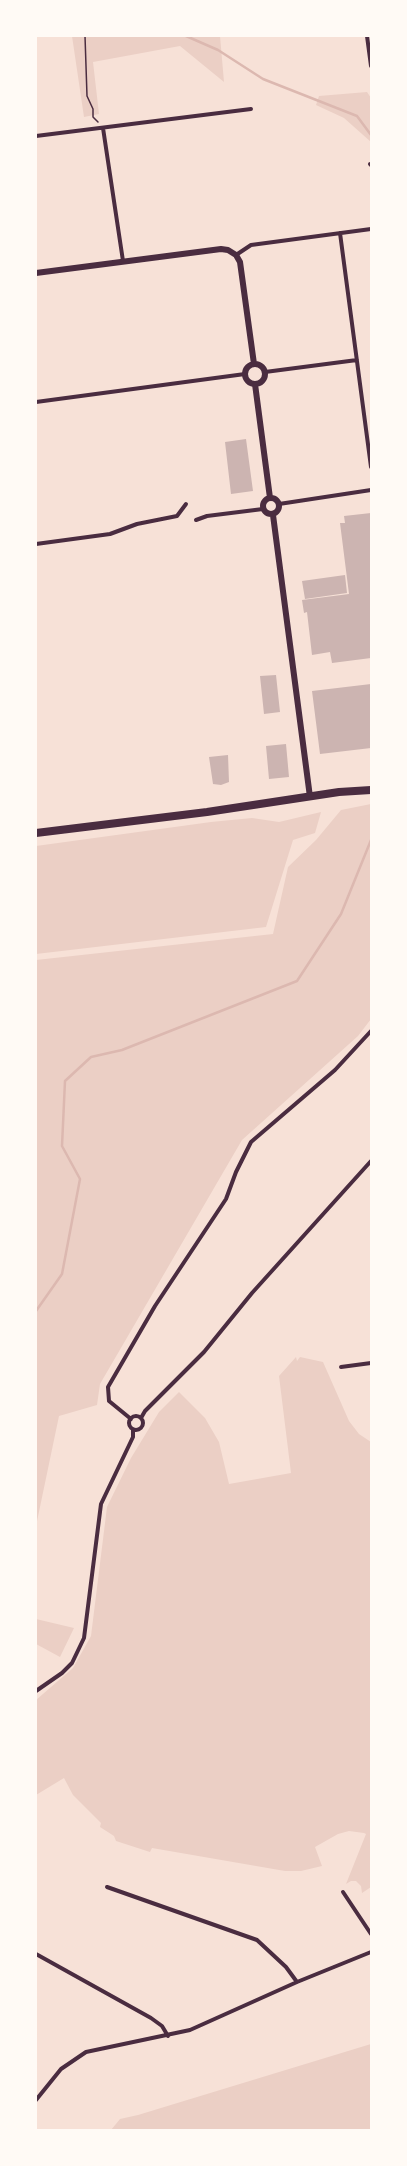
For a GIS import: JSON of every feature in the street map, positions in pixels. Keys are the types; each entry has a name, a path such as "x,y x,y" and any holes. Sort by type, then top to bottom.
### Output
{"main road":[{"path":"36,833 371,790"}],"street":[{"path":"367,36 371,66"},
{"path":"36,136 251,109"},
{"path":"103,128 123,261"},
{"path":"236,255 251,245 371,228"},
{"path":"340,233 371,467"},
{"path":"36,273 221,249 228,250 236,255 241,268 254,364"},
{"path":"265,372 357,360"},
{"path":"254,364 262,367 265,372 263,380 255,384"},
{"path":"254,364 248,368 246,374 247,380 255,384"},
{"path":"36,402 246,374"},
{"path":"255,384 270,498"},
{"path":"279,504 371,490"},
{"path":"270,498 275,499 279,504 278,512 273,515 266,513 263,509 263,503 270,498"},
{"path":"36,544 110,534 137,524 177,516 186,504"},
{"path":"196,520 208,516 263,509"},
{"path":"273,515 310,797"},
{"path":"131,1419 109,1401 108,1387 155,1306 226,1199 236,1172 251,1142 335,1070 371,1031"},
{"path":"141,1418 145,1411 204,1352 258,1287 371,1161"},
{"path":"340,1367 371,1364"},
{"path":"36,1691 62,1673 72,1663 84,1638 101,1504 133,1437 133,1430 129,1425 131,1419 135,1416 141,1418 144,1423 143,1427 137,1431 133,1430"},
{"path":"107,1887 257,1940 286,1967 297,1982"},
{"path":"343,1892 371,1934"},
{"path":"36,2100 61,2069 86,2052 168,2036 190,2030 297,1982 371,1952"},
{"path":"36,1954 151,2018 162,2026 168,2036"}],"path":[{"path":"85,36 87,96 93,109 93,116 103,128"}],"shaded area":[{"path":"72,36 220,36 224,82 180,46 93,62 99,114 84,117"},
{"path":"367,92 371,98 371,142 344,118 316,105 319,96"},
{"path":"371,804 371,1019 358,1036 242,1140 100,1384 97,1405 59,1416 36,1526 36,960 273,934 288,867 316,840 341,810"},
{"path":"321,812 315,833 293,840 266,927 36,954 36,846 211,822 252,818 279,822"},
{"path":"296,1357 297,1361 300,1357 323,1362 349,1421 359,1434 371,1442 371,1887 362,1893 361,1886 356,1881 351,1881 346,1884 366,1834 364,1833 349,1831 338,1834 315,1847 322,1866 301,1871 285,1871 152,1848 150,1852 116,1841 114,1836 100,1827 101,1823 73,1795 64,1778 36,1795 36,1700 73,1668 91,1636 107,1507 131,1458 159,1412 179,1392 205,1418 219,1442 229,1484 291,1473 279,1376"},
{"path":"36,1619 74,1628 60,1657 36,1644"},
{"path":"371,2044 371,2130 111,2130 120,2119 138,2115"}],"building":[{"path":"246,439 253,491 231,494 225,442"},
{"path":"371,513 371,658 332,663 330,652 312,655 307,612 304,613 302,600 349,594 340,523 345,523 344,516"},
{"path":"345,575 347,593 305,599 302,581"},
{"path":"276,675 280,712 264,714 260,676"},
{"path":"371,684 371,748 320,754 312,691"},
{"path":"286,744 289,777 269,779 266,746"},
{"path":"228,755 229,782 221,785 213,784 209,757"}],"waterway":[{"path":"186,36 218,50 263,79 357,116 371,135"},
{"path":"36,1311 62,1274 80,1179 62,1146 65,1081 91,1057 122,1050 297,981 341,914 371,840"}]}
